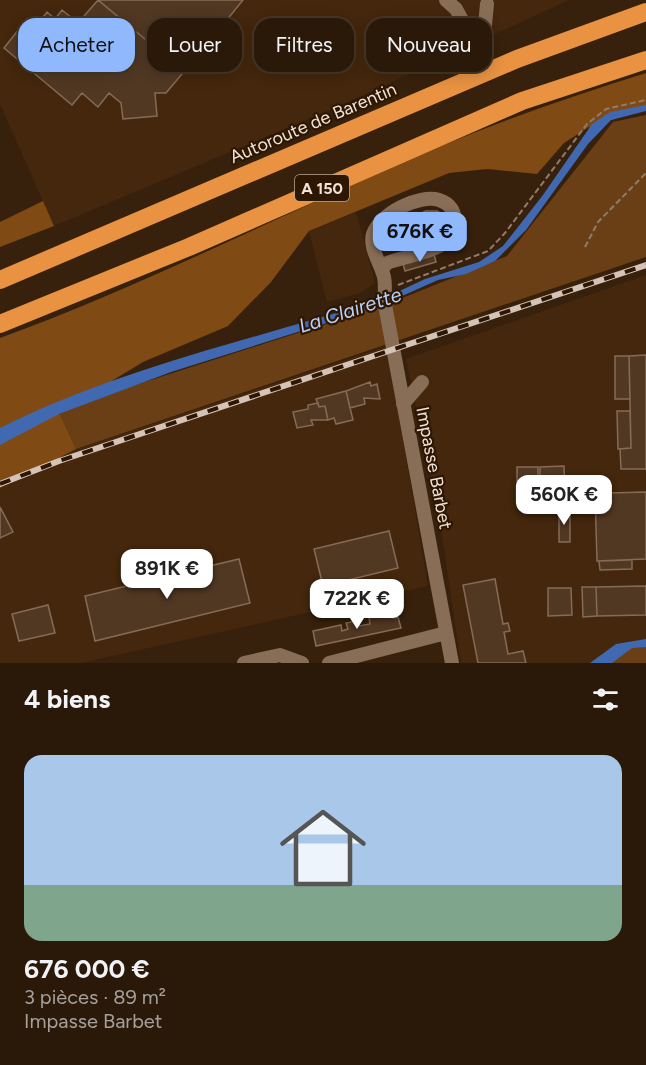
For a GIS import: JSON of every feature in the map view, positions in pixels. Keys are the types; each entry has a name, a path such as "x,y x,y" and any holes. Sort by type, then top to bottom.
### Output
{"highway":[{"name":"Autoroute de Barentin","path":"0,280 517,59 646,12"},
{"name":"A 150","path":"0,324 178,251 522,101 646,60"}],"street":[{"path":"446,0 456,9 468,31 477,32 485,25 487,4"},
{"name":"Impasse Barbet","path":"384,288 387,263 441,245 454,232 456,222 450,207 439,200 425,199 390,213 378,224 373,235 452,663"},
{"path":"403,404 422,382"},
{"path":"329,663 446,633"},
{"path":"244,663 279,655 302,663"}],"path":[{"path":"384,288 488,251 506,233 586,124 606,109 646,100"},
{"path":"585,247 598,222 646,173"}],"shaded area":[{"path":"0,0 569,0 492,36 492,18 366,18 366,72 413,72 353,100 54,226 0,104"},
{"path":"646,73 646,109 589,127 564,143 537,174 487,169 449,173 309,231 271,282 228,326 143,362 59,413 76,449 0,488 0,338 143,280 444,145 544,107"},
{"path":"646,115 646,257 76,449 59,414 129,387 385,305 507,256 613,122"},
{"path":"43,201 54,226 0,247 0,222"},
{"path":"356,212 375,283 360,293 327,302 309,231"},
{"path":"646,275 646,644 603,663 461,663 438,509 406,359"},
{"path":"387,346 428,586 81,663 0,663 0,488 65,453"},
{"path":"633,644 646,644 646,663 603,663"}],"water":[{"path":"646,105 646,111 611,120 588,144 526,230 495,261 466,274 438,280 393,300 391,295 425,279 479,262 503,246 543,195 592,124 610,112"},
{"name":"La Clairette","path":"376,301 377,307 171,372 59,414 0,445 0,428 91,389 185,357"},
{"path":"646,639 646,647 632,648 612,663 590,663 616,644"}],"building":[{"path":"98,0 243,0 228,18 147,18 147,41 135,31 135,18 120,18"},
{"path":"98,0 120,18 82,18"},
{"path":"62,10 72,18 56,18"},
{"path":"47,12 54,18 42,18"},
{"path":"18,30 18,60 4,48"},
{"path":"135,31 147,41 147,72 184,72 166,93 155,93 157,116 123,119 121,103 109,93 98,107 82,93 72,105 33,72 135,72"},
{"path":"426,211 437,211 446,216 448,221 441,234 417,244 398,237 400,226 405,220","holes":["423,217 432,219 434,225 429,235 419,238 411,234 409,229 414,220"]},
{"path":"434,254 436,262 405,271 403,264"},
{"path":"646,355 646,469 621,469 620,449 631,448 629,356"},
{"path":"615,356 629,356 630,399 615,399"},
{"path":"370,382 371,386 377,384 380,399 364,398 365,404 350,408 346,391"},
{"path":"346,391 353,420 336,424 334,418 328,420 325,406 319,407 316,399"},
{"path":"318,403 319,407 325,406 328,420 311,420 313,425 297,428 293,412 308,409 308,405"},
{"path":"617,411 630,411 631,448 618,449"},
{"path":"564,466 565,496 540,496 540,467"},
{"path":"517,467 538,467 538,499 517,498"},
{"path":"646,492 646,559 597,561 595,493 600,493 601,502 608,502 608,493"},
{"path":"0,507 13,532 0,538"},
{"path":"559,511 570,511 570,542 559,542"},
{"path":"389,531 398,568 323,586 314,549"},
{"path":"239,559 250,603 95,641 85,596"},
{"path":"632,560 632,569 600,570 599,561"},
{"path":"495,579 503,624 508,623 510,631 504,632 508,654 523,651 526,663 478,663 463,585"},
{"path":"646,586 646,615 597,616 596,587"},
{"path":"582,587 596,587 597,616 583,617"},
{"path":"548,588 571,588 572,615 548,616"},
{"path":"48,605 55,633 19,641 12,614"},
{"path":"391,612 393,618 398,617 401,628 316,646 313,631 341,625 342,631 348,629 346,623 357,621 359,626 370,624 369,618"}],"railway":[{"path":"0,484 59,461 646,265"}]}
